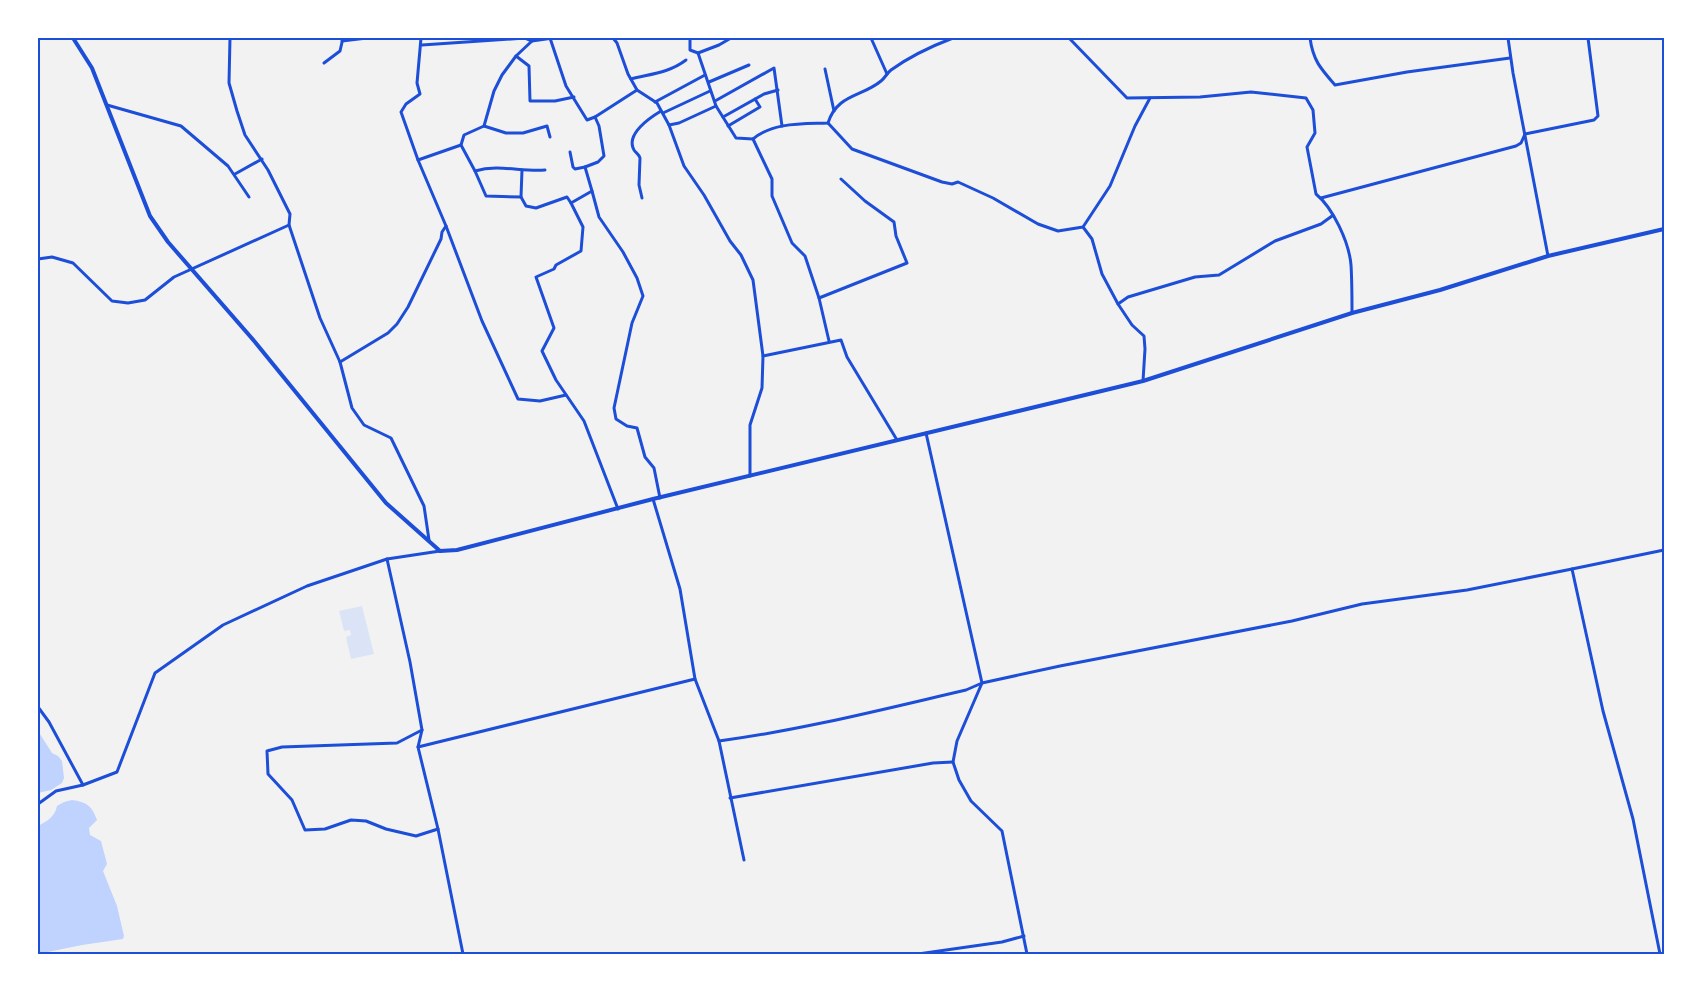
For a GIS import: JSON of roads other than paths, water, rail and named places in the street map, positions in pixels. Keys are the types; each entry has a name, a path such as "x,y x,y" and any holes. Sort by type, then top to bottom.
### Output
{"street":[{"path":"73,38 92,68 150,216 190,270 255,342 386,502 440,551"},
{"path":"230,38 230,83 245,135 262,159 290,214 290,225 320,318 340,362 352,408 364,425 391,438 424,506 429,541"},
{"path":"324,63 340,51 342,39 367,38"},
{"path":"421,38 417,83 420,94 406,104 401,112 482,321 518,399 540,401 567,395"},
{"path":"422,45 471,40 525,38 532,41 551,38 566,86 587,120 637,90"},
{"path":"613,38 637,90 655,102 662,112 684,166 741,255 753,280 763,356 762,388 750,425 750,476"},
{"path":"690,38 690,50 698,53 730,38"},
{"path":"871,38 887,74"},
{"path":"828,123 834,111 844,100 871,88 887,74 935,44 953,38"},
{"path":"1069,38 1127,98 1200,97 1251,92 1306,98 1313,110 1315,133 1307,147 1316,194 1340,227 1351,262 1352,313"},
{"path":"1310,38 1312,54 1335,85 1407,72 1510,58"},
{"path":"1508,38 1548,256"},
{"path":"1525,134 1596,119 1598,116 1588,38"},
{"path":"484,126 494,91 502,75 516,56 532,41"},
{"path":"698,53 710,91 736,138 753,139 762,131 772,127 828,123"},
{"path":"516,56 529,66 530,101 555,101 574,97"},
{"path":"631,79 656,72 667,72 686,60"},
{"path":"709,82 749,65"},
{"path":"669,125 679,123 716,103 774,68 782,126"},
{"path":"825,69 834,111"},
{"path":"655,102 705,75"},
{"path":"723,117 755,99 778,90"},
{"path":"642,198 639,185 640,158 634,149 634,138 641,126 662,112 710,91"},
{"path":"828,123 852,149 942,182 952,184 958,182 993,198 1038,224 1058,231 1083,227 1110,186 1135,126 1150,98"},
{"path":"728,126 760,107 755,99"},
{"path":"107,105 181,126 228,166 249,197"},
{"path":"570,152 575,169 598,162 604,156 599,126 594,117"},
{"path":"418,160 460,145 464,135 484,126 514,133 523,133 547,126 550,137"},
{"path":"1321,198 1516,146 1521,143 1525,134"},
{"path":"753,139 772,179 772,196 776,209 792,243 805,256 819,298 829,341"},
{"path":"460,145 486,196 521,197"},
{"path":"235,174 262,159"},
{"path":"475,171 492,167 545,170"},
{"path":"585,167 598,217 623,252 637,278 643,296 632,323 614,408 616,419 627,426 637,428 645,457 654,468 660,498"},
{"path":"522,170 521,197 526,206 536,208 567,197 583,227 581,251 556,265 554,269 536,277 554,328 542,351 556,380 584,421 618,509"},
{"path":"819,298 907,263 896,236 894,222 865,201 841,179"},
{"path":"571,203 592,191"},
{"path":"1118,304 1128,297 1195,277 1220,275 1275,241 1321,224 1333,216"},
{"path":"38,259 52,257 73,263 112,301 128,303 145,300 174,277 290,225"},
{"path":"340,362 377,340 397,324 408,307 446,226"},
{"path":"1083,227 1092,239 1102,274 1118,304 1132,325 1144,336 1143,381"},
{"path":"38,804 56,791 83,785 117,772 155,673 223,625 307,586 387,559 457,550 654,499 1143,381 1352,313 1440,290 1548,256 1665,229"},
{"path":"763,356 841,340 847,357 897,440"},
{"path":"926,433 982,683 957,741 953,762 959,780 971,801 1002,831 1027,954"},
{"path":"654,499 680,589 695,679 718,741 744,860"},
{"path":"718,741 763,735 826,722 966,690 982,683 1292,621 1362,604 1467,590 1665,550"},
{"path":"387,559 410,662 422,730 418,747 438,830 463,954"},
{"path":"1572,568 1604,711 1633,819 1660,954"},
{"path":"418,747 695,679"},
{"path":"38,707 49,722 83,785"},
{"path":"422,730 397,743 282,747 267,751 268,774 292,800 305,830 325,829 351,820 366,821 386,829 416,836 438,830"},
{"path":"730,798 922,765 953,762"},
{"path":"918,954 1002,942 1024,936"}],"water":[{"path":"38,731 52,753 62,761 64,778 62,783 51,790 38,793"},
{"path":"72,800 88,806 97,820 89,828 90,835 101,841 107,864 103,871 117,906 124,936 123,939 38,954 38,826 52,816 57,806"}]}
